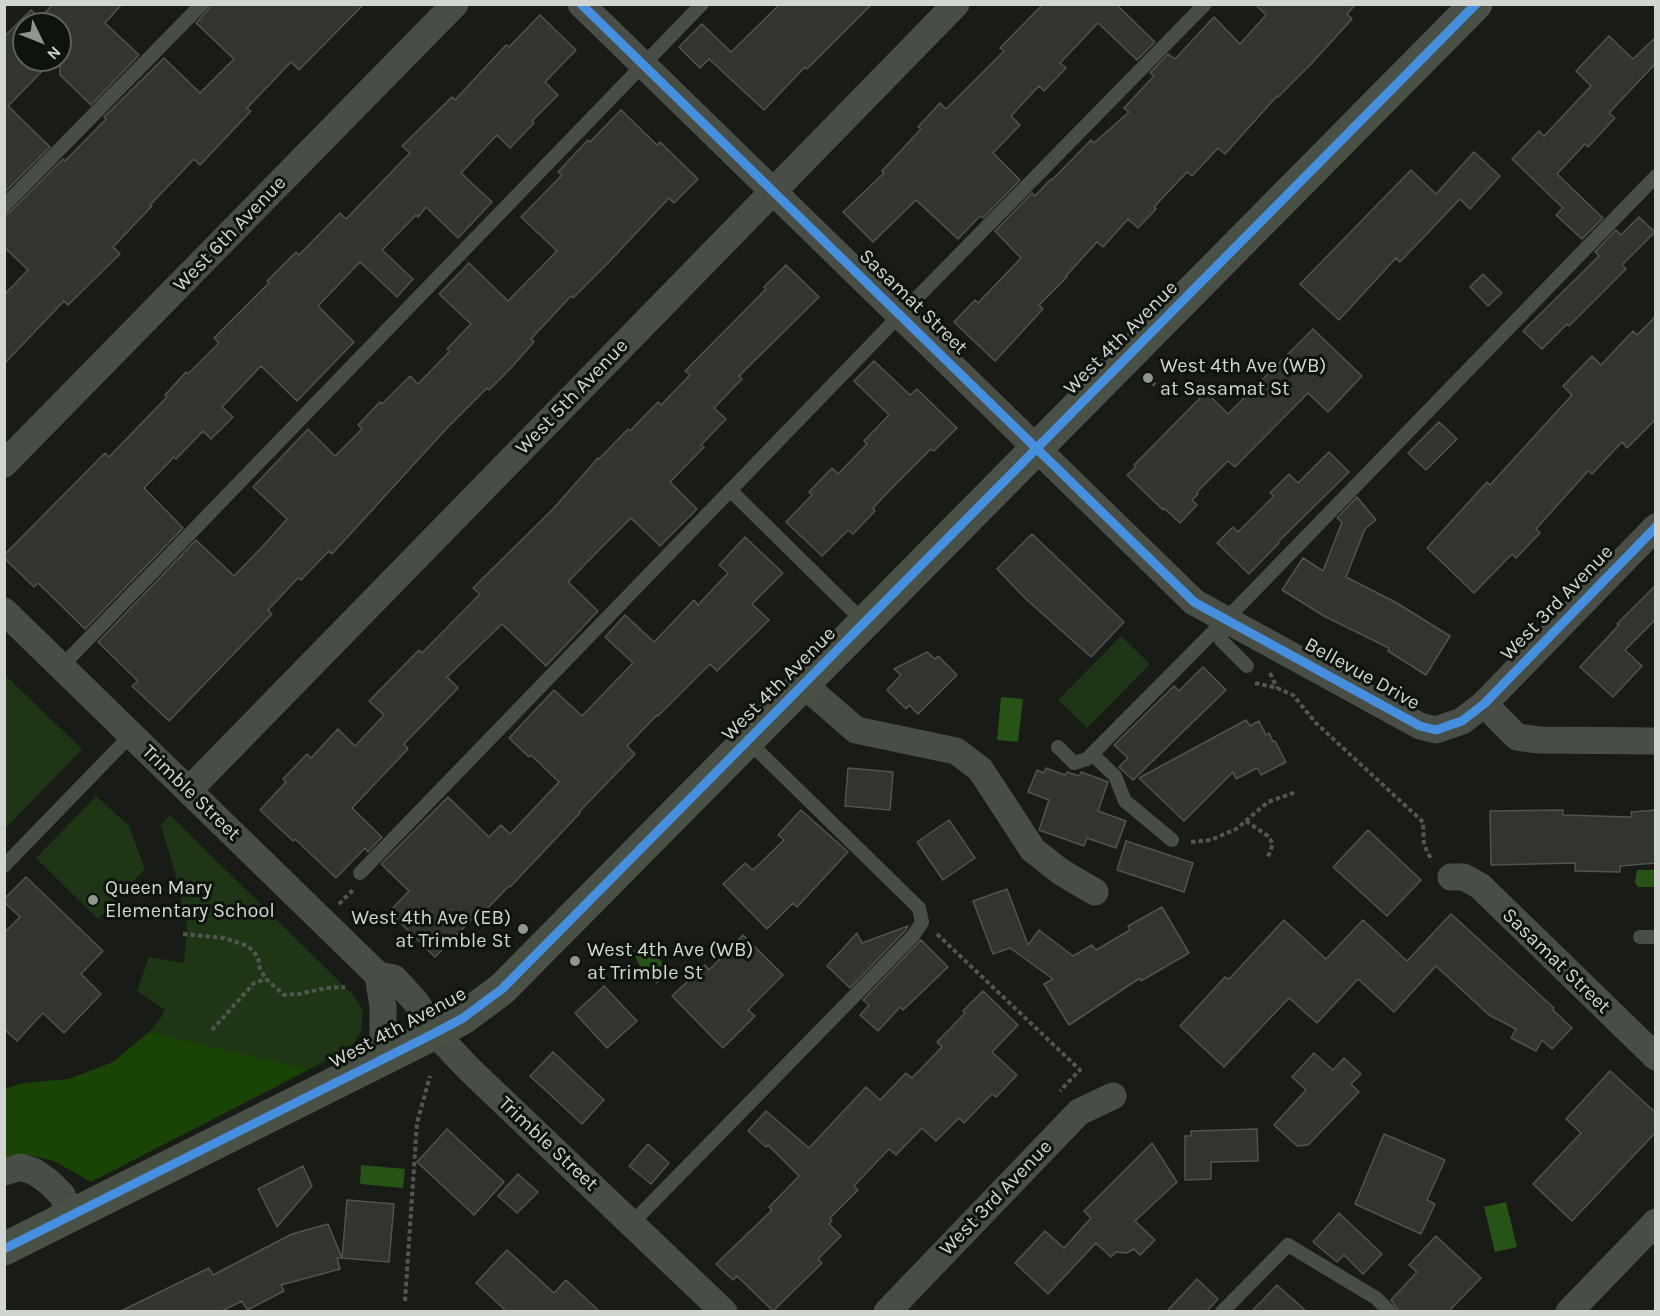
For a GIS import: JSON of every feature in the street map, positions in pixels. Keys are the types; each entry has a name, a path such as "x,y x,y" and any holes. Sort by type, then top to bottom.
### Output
{"main road":[{"name":"West 4th Avenue","path":"4,1249 435,1033 463,1018 502,989 1476,4"}],"street":[{"name":"West 6th Avenue","path":"4,464 455,4"},
{"name":"Sasamat Street","path":"581,4 1194,602 1224,621"},
{"name":"West 5th Avenue","path":"189,790 956,4"},
{"name":"West 3rd Avenue","path":"1484,704 1656,527"},
{"name":"Trimble Street","path":"4,611 378,975 394,978 416,1002 435,1033 469,1069 724,1311"},
{"name":"Bellevue Drive","path":"1224,621 1249,632 1420,726 1436,730 1462,721 1484,704"},
{"path":"804,685 856,730 956,751 980,769 1033,850 1061,872 1095,892"},
{"path":"1484,704 1517,737 1539,740 1656,741"},
{"name":"Sasamat Street","path":"1451,877 1464,877 1480,886 1656,1057"},
{"path":"378,975 383,1007 383,1059"},
{"name":"West 3rd Avenue","path":"887,1311 1079,1112 1113,1096"},
{"path":"4,1172 21,1167 35,1172 62,1195 70,1215"},
{"path":"1569,1311 1656,1222"}],"lane":[{"path":"4,206 202,4"},
{"path":"61,667 702,4"},
{"path":"360,873 900,315 1205,4"},
{"path":"1058,747 1074,763 1087,759 1656,176"},
{"path":"730,490 865,623"},
{"path":"1224,621 1221,640 1247,666"},
{"path":"4,866 132,735"},
{"path":"632,1223 913,936 922,922 919,908 748,741"},
{"path":"1092,754 1115,776 1125,801 1172,840"},
{"path":"1640,937 1656,937"},
{"path":"1222,1311 1288,1245 1376,1298 1390,1311"}],"path":[{"path":"1148,378 1155,385"},
{"path":"1247,666 1249,677 1258,685 1277,688 1293,695 1315,722 1423,822 1424,845 1434,863 1451,877"},
{"path":"1172,840 1190,843 1211,840 1236,829 1268,802 1296,792"},
{"path":"1246,821 1268,836 1273,844 1267,859"},
{"path":"922,922 1080,1070"},
{"path":"183,934 224,938 248,946 258,957 260,969 266,979 284,995 345,987"},
{"path":"212,1030 254,984 266,979"},
{"path":"405,1301 417,1123 430,1076"}],"shaded area":[{"path":"1121,636 1150,664 1087,728 1058,700"},
{"path":"4,674 82,749 5,829 4,829"},
{"path":"1001,697 1023,699 1018,742 997,740"},
{"path":"96,796 129,826 145,869 98,919 36,858"},
{"path":"170,815 354,996 363,1010 361,1032 350,1048 310,1069 149,1032 165,1010 137,991 149,957 184,963 187,928 175,873 161,825"},
{"path":"1637,870 1655,870 1655,887 1638,887 1635,882"},
{"path":"646,944 670,971 657,984 641,969 633,951"},
{"path":"149,1032 310,1069 91,1182 54,1161 23,1154 5,1159 5,1089 22,1083 69,1079 113,1062"},
{"path":"361,1165 405,1169 403,1188 360,1184"},
{"path":"1506,1202 1517,1247 1495,1252 1484,1207"}],"building":[{"path":"53,4 122,4 105,23 139,55 91,105 60,75 60,72 72,72 72,12 46,12"},
{"path":"211,4 364,4 299,70 291,62 247,108 251,111 200,165 194,159 113,247 120,254 68,305 64,301 4,364 4,295 28,270 4,247 4,215 10,212 63,159 65,161 106,119 104,117 164,58 200,93 234,59 196,23"},
{"path":"780,4 872,4 807,69 805,67 764,110 709,59 700,68 679,47 702,24 731,52"},
{"path":"1043,4 1116,4 1155,42 1137,60 1098,23 1060,63 1066,68 1044,91 1039,86 1011,116 1020,125 993,153 1020,180 983,218 980,216 958,239 916,200 873,242 843,212 884,173 882,171 921,129 918,127 940,103 946,109 1004,51 1000,48"},
{"path":"1255,4 1356,4 1347,14 1352,19 1311,64 1277,96 1225,154 1218,148 1192,176 1187,172 1138,228 1128,219 1103,247 1097,242 1039,305 1043,309 995,361 954,322 975,300 978,303 1021,258 995,231 1032,193 1035,196 1052,180 1091,140 1094,143 1129,112 1124,108 1154,76 1150,73 1168,54 1175,59 1214,17 1240,44 1266,15"},
{"path":"540,15 576,50 545,82 558,95 532,121 534,123 510,148 497,135 461,173 492,202 458,238 426,207 418,217 416,215 382,250 413,279 397,297 360,262 318,306 354,342 297,401 261,366 222,407 233,417 211,439 203,431 144,488 183,528 85,629 38,583 34,587 4,558 4,555 105,453 109,457 167,397 165,395 186,372 188,374 219,343 214,338 269,283 267,281 296,252 299,255 340,213 346,219 410,153 402,146 452,97 455,100 506,45 509,47"},
{"path":"12,29 12,72 41,72 8,106 50,147 4,193 4,37"},
{"path":"1609,36 1633,59 1656,37 1656,63 1609,113 1615,118 1588,147 1585,144 1557,174 1603,218 1582,239 1556,215 1563,208 1512,159 1539,131 1544,136 1591,86 1576,71"},
{"path":"621,110 657,145 660,142 698,179 674,203 669,198 573,298 571,296 531,339 534,342 510,369 489,390 487,388 447,428 332,554 329,551 301,580 298,578 268,610 272,614 169,721 132,686 138,681 98,642 196,540 234,576 287,519 253,487 308,429 335,456 362,429 358,425 380,402 382,404 410,376 418,384 450,351 447,349 471,324 439,294 469,263 508,301 557,251 521,217 562,175 558,172 570,159"},
{"path":"1474,152 1500,176 1470,209 1460,199 1400,262 1396,258 1339,320 1300,284 1411,170 1436,194"},
{"path":"1639,217 1655,232 1622,265 1626,269 1569,326 1567,324 1542,349 1523,331 1599,256 1595,252 1616,230 1621,235"},
{"path":"786,265 819,297 739,376 742,379 714,408 726,419 701,445 704,447 670,482 697,509 660,546 631,518 568,582 598,611 546,666 502,624 447,677 458,688 404,744 408,749 352,808 382,837 368,852 365,848 336,878 260,810 286,782 283,779 307,754 311,758 338,729 355,746 384,715 369,701 419,650 422,653 480,594 473,588 554,508 598,458 628,429 630,431 658,402 661,405 690,375 685,371 766,289 764,287"},
{"path":"1483,274 1502,293 1488,306 1470,287"},
{"path":"1656,316 1656,419 1627,448 1622,442 1592,474 1588,471 1536,529 1540,533 1516,558 1512,554 1474,593 1427,548 1487,482 1490,485 1572,395 1563,386 1592,356 1601,365 1633,331 1637,335"},
{"path":"1313,329 1362,376 1328,412 1308,393 1235,467 1228,461 1197,492 1198,494 1192,500 1197,505 1180,523 1127,475 1136,467 1134,465 1206,392 1228,414"},
{"path":"874,361 910,395 917,389 957,428 934,451 931,449 889,491 873,508 875,511 853,534 848,530 822,556 786,522 812,495 809,492 832,468 838,474 867,444 864,441 889,415 854,381"},
{"path":"1439,422 1457,439 1426,470 1408,453"},
{"path":"1329,452 1349,472 1249,574 1217,543 1233,527 1238,532 1274,496 1270,493 1289,474 1298,483"},
{"path":"1357,497 1376,520 1365,529 1346,577 1395,602 1450,636 1426,675 1388,651 1389,648 1324,616 1282,590 1303,558 1323,571 1342,522 1337,518"},
{"path":"1032,534 1124,622 1091,657 1026,599 997,569"},
{"path":"745,537 783,573 752,604 769,620 717,671 710,664 657,715 627,746 635,754 510,887 479,917 476,915 435,957 389,912 409,891 381,864 448,797 489,837 501,825 510,834 559,782 509,738 554,690 582,716 633,663 605,637 625,615 654,642 694,600 698,605 728,573 719,565"},
{"path":"1656,585 1656,619 1625,650 1642,666 1613,697 1580,667 1619,625 1617,624"},
{"path":"927,652 935,659 938,656 957,675 918,714 909,705 906,709 887,690 901,675 894,669"},
{"path":"1203,667 1226,690 1133,780 1119,767 1128,758 1114,745 1174,686 1179,691"},
{"path":"1246,720 1250,726 1259,721 1266,735 1269,733 1273,742 1275,741 1286,762 1261,775 1257,768 1236,779 1233,772 1184,821 1139,778"},
{"path":"848,768 893,772 890,810 845,806"},
{"path":"1046,768 1065,775 1067,772 1079,776 1081,772 1108,782 1098,811 1126,821 1116,848 1087,838 1084,846 1039,830 1049,800 1028,792 1037,770 1044,773"},
{"path":"801,810 848,852 797,907 793,903 767,929 723,884 745,863 753,870 784,840 778,835"},
{"path":"1563,810 1563,815 1632,817 1631,812 1656,810 1656,863 1620,866 1620,872 1575,871 1575,863 1491,865 1490,811"},
{"path":"949,820 975,858 943,880 917,842"},
{"path":"1368,830 1421,880 1387,916 1333,867"},
{"path":"1126,841 1193,863 1184,892 1117,870"},
{"path":"26,877 103,951 81,974 101,994 64,1033 43,1013 17,1041 4,1029 4,933 20,917 4,902 4,899"},
{"path":"1007,889 1028,945 1039,930 1073,956 1092,945 1096,950 1130,930 1128,926 1162,907 1189,953 1141,981 1140,978 1069,1025 1044,984 1053,979 1010,948 993,954 973,901"},
{"path":"1451,914 1554,1008 1553,1010 1572,1028 1552,1049 1542,1040 1536,1051 1511,1038 1516,1029 1489,1015 1436,966 1394,1012 1358,979 1317,1023 1289,998 1224,1067 1180,1026 1225,977 1229,979 1284,920 1326,959 1363,920 1407,961"},
{"path":"908,926 850,988 827,966 857,933 862,943"},
{"path":"743,935 783,975 748,1010 755,1016 723,1048 672,996 705,965 709,970"},
{"path":"921,940 948,967 903,1010 900,1007 878,1031 860,1015 869,1005 863,1000"},
{"path":"604,986 637,1021 607,1048 575,1013"},
{"path":"983,991 1018,1025 992,1052 1017,1075 996,1097 992,1094 964,1123 959,1118 936,1141 922,1128 896,1155 889,1149 854,1186 858,1190 830,1218 832,1220 829,1224 841,1236 818,1259 822,1263 773,1311 737,1276 733,1280 716,1264 772,1210 769,1207 799,1176 768,1145 766,1147 748,1131 766,1111 809,1148 866,1087 880,1100 906,1073 912,1078 942,1047 937,1042"},
{"path":"553,1052 604,1100 582,1124 530,1076"},
{"path":"1314,1053 1333,1070 1344,1058 1361,1074 1351,1084 1359,1092 1308,1145 1297,1146 1274,1125 1306,1090 1292,1077"},
{"path":"1610,1071 1656,1113 1656,1132 1572,1221 1533,1184 1581,1133 1566,1119"},
{"path":"447,1129 504,1182 474,1215 417,1162"},
{"path":"1257,1129 1258,1161 1211,1162 1211,1179 1185,1180 1185,1136 1191,1136 1191,1131"},
{"path":"1384,1134 1445,1160 1427,1200 1435,1204 1421,1234 1355,1204"},
{"path":"1152,1143 1177,1182 1135,1221 1155,1240 1140,1255 1134,1249 1127,1253 1116,1252 1111,1257 1096,1243 1048,1294 1015,1263 1045,1231 1064,1248 1091,1218 1084,1211"},
{"path":"648,1144 669,1163 651,1184 629,1166"},
{"path":"303,1166 312,1186 277,1227 258,1189"},
{"path":"518,1174 538,1192 517,1213 498,1196"},
{"path":"347,1200 394,1204 389,1262 342,1258"},
{"path":"1339,1213 1382,1254 1363,1274 1344,1255 1337,1262 1313,1242"},
{"path":"328,1224 342,1258 337,1258 340,1269 281,1285 284,1291 247,1310 242,1301 222,1311 121,1311 209,1268 213,1275 292,1234"},
{"path":"1436,1236 1481,1278 1449,1311 1399,1311 1391,1300 1417,1272 1409,1265"},
{"path":"507,1250 554,1293 566,1280 599,1311 506,1311 476,1283"},
{"path":"1197,1279 1218,1299 1207,1311 1167,1311"},
{"path":"1277,1285 1306,1311 1252,1311"}],"cycle path":[{"path":"581,4 1194,602 1420,726 1436,730 1462,721 1484,704 1656,527"},
{"path":"4,1249 435,1033 463,1018 502,989 1476,4"}],"place":[{"name":"West 4th Ave (WB) at Sasamat St","path":"1148,378"},
{"name":"Queen Mary Elementary School","path":"93,900"},
{"name":"West 4th Ave (EB) at Trimble St","path":"523,929"},
{"name":"West 4th Ave (WB) at Trimble St","path":"575,961"}]}
